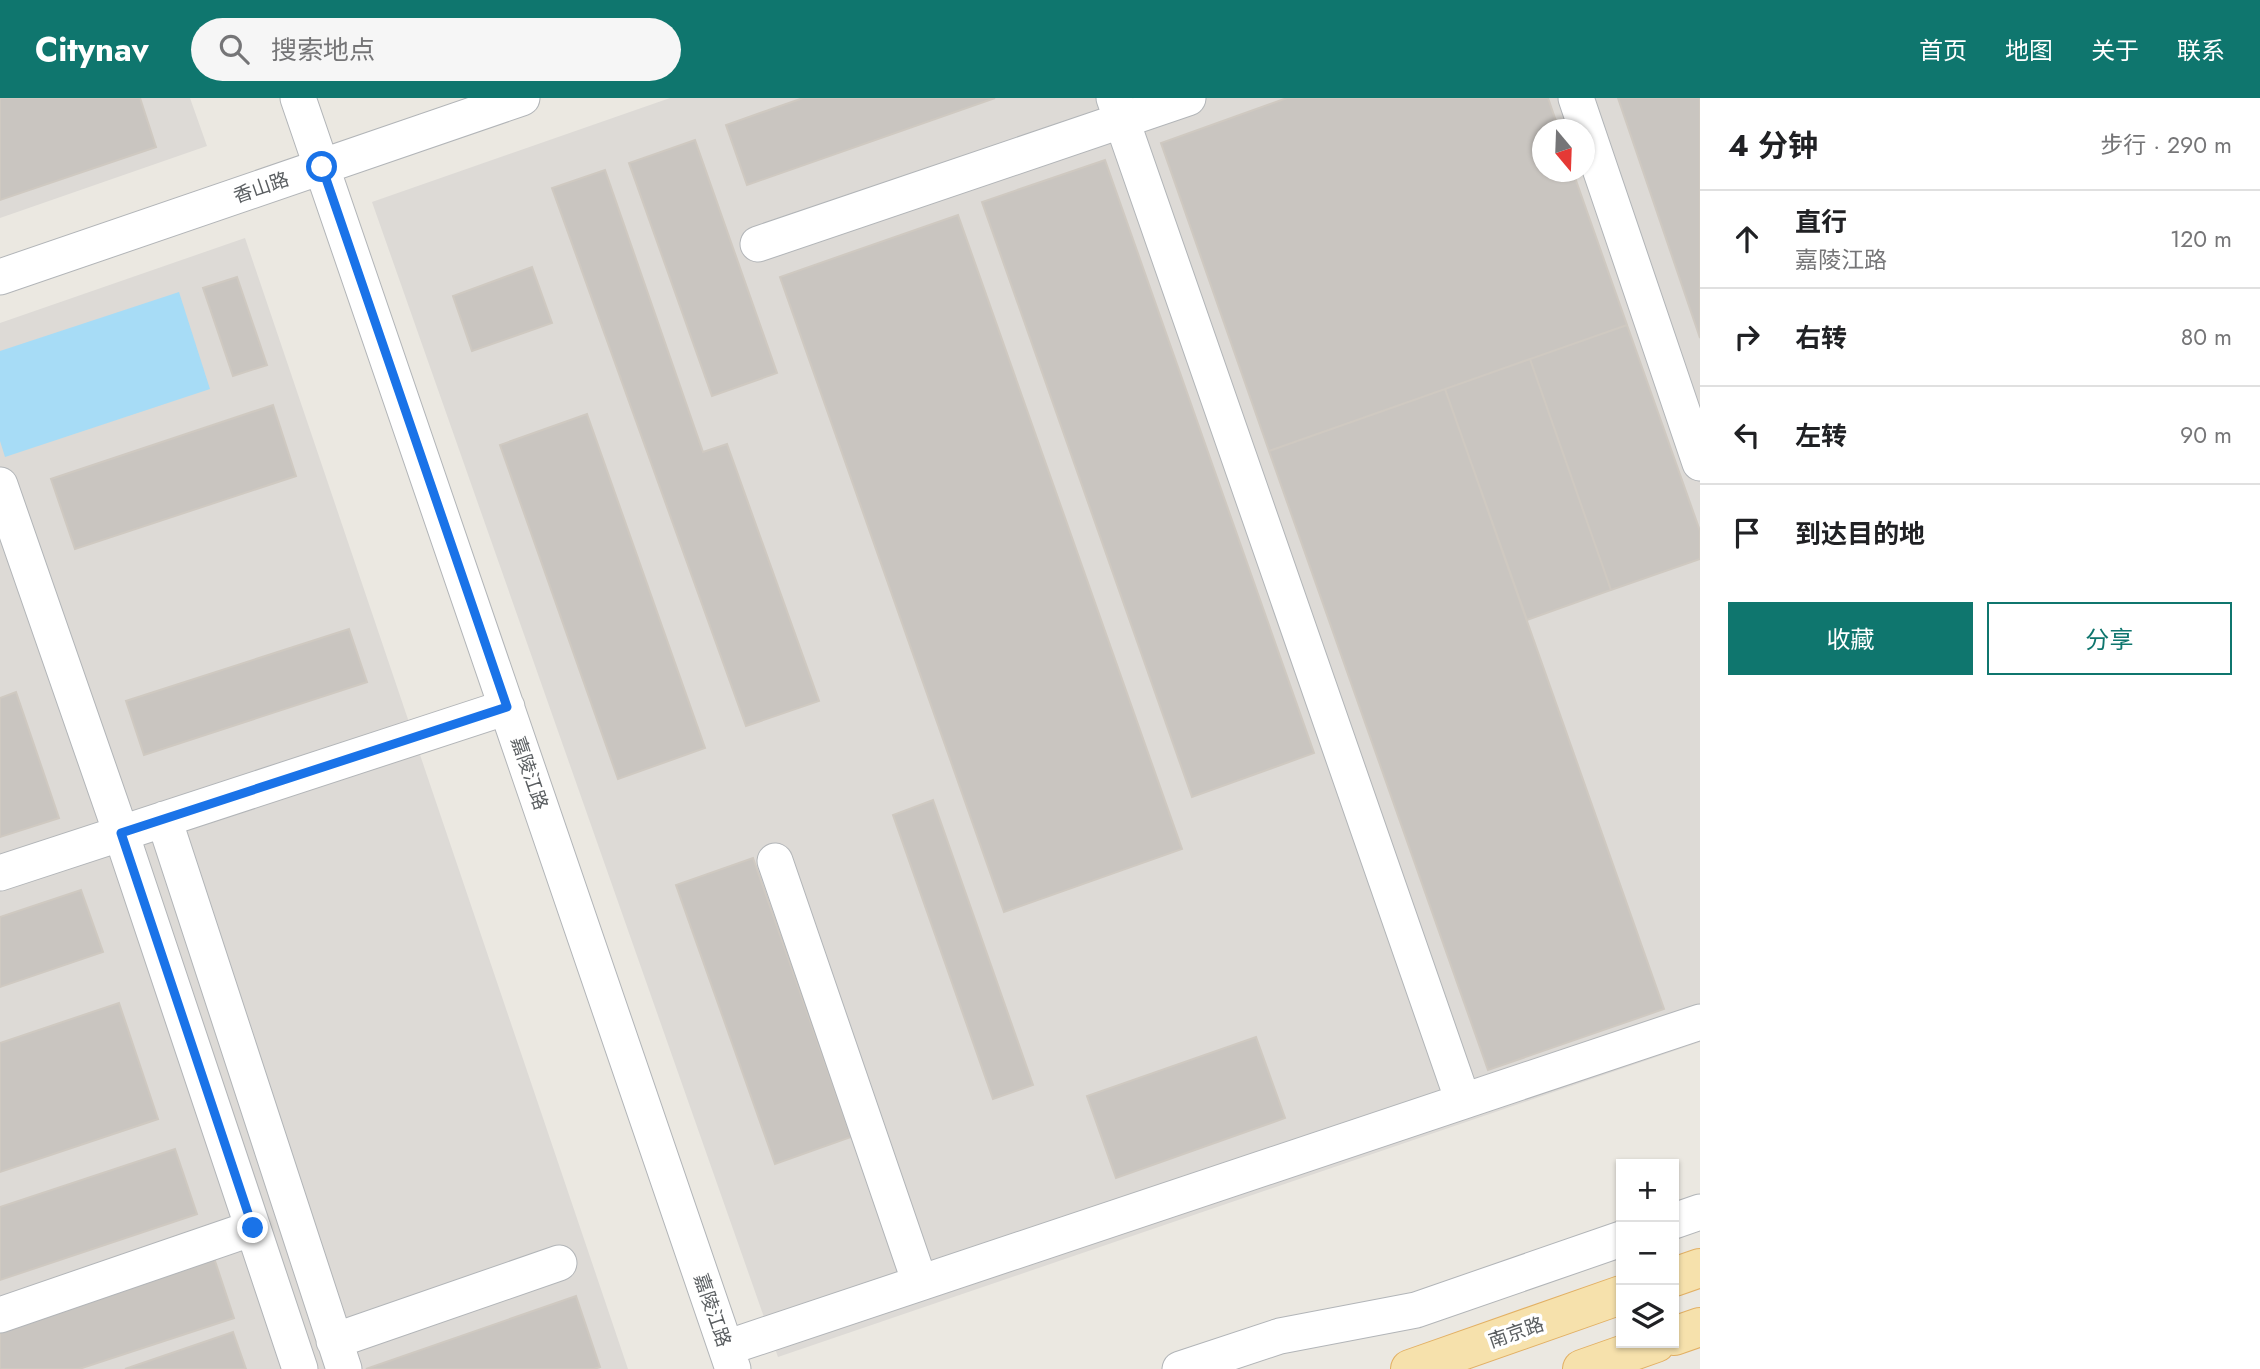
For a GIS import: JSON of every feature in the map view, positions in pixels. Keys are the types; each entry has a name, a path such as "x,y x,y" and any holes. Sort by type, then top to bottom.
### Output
{"main road":[{"path":"1679,1275 1700,1268"},
{"name":"南京路","path":"1410,1369 1616,1297"},
{"path":"1679,1334 1700,1327"},
{"path":"1582,1369 1642,1348"}],"street":[{"name":"嘉陵江路","path":"298,98 730,1359"},
{"name":"香山路","path":"0,277 522,98"},
{"path":"758,244 1117,109 1188,98"},
{"path":"1576,98 1700,463"},
{"path":"1117,109 1463,1101"},
{"path":"0,485 121,833 300,1369"},
{"path":"0,873 507,707"},
{"path":"164,819 339,1355 559,1263"},
{"path":"775,862 920,1283"},
{"path":"730,1359 920,1283 1700,1022"},
{"path":"1679,1219 1700,1212"},
{"path":"0,1315 253,1228"},
{"path":"1181,1369 1280,1336 1416,1310 1616,1241"}],"shaded area":[{"path":"0,98 190,98 207,146 0,218"},
{"path":"670,98 1700,98 1700,1042 778,1357 372,202"},
{"path":"245,238 628,1369 0,1369 0,323"}],"water":[{"path":"179,292 210,389 5,457 0,441 0,351"}],"building":[{"path":"0,98 140,98 156,147 0,200"},
{"path":"803,98 995,98 747,185 726,125"},
{"path":"1287,98 1548,98 1555,119 1532,119 1532,182 1577,182 1627,325 1269,451 1161,143"},
{"path":"1618,98 1700,98 1700,338"},
{"path":"695,140 777,373 712,396 629,163"},
{"path":"1105,160 1314,753 1192,797 982,202"},
{"path":"605,170 703,452 727,444 819,701 746,726 552,188"},
{"path":"958,215 1182,849 1004,912 780,277"},
{"path":"532,267 552,323 472,351 453,296"},
{"path":"237,277 267,365 233,376 203,288"},
{"path":"1627,325 1700,531 1700,559 1611,590 1530,359"},
{"path":"1530,359 1611,590 1527,620 1445,389"},
{"path":"1445,389 1664,1009 1488,1070 1269,451"},
{"path":"273,405 296,476 75,549 51,479"},
{"path":"587,414 705,748 618,779 500,445"},
{"path":"349,629 367,682 144,755 126,701"},
{"path":"16,692 59,818 0,837 0,698"},
{"path":"933,800 1033,1085 993,1099 893,815"},
{"path":"753,858 851,1137 775,1164 676,885"},
{"path":"81,890 103,952 0,987 0,917"},
{"path":"119,1003 158,1119 0,1172 0,1043"},
{"path":"1256,1037 1285,1118 1116,1178 1087,1096"},
{"path":"175,1149 197,1214 0,1280 0,1207"},
{"path":"213,1255 234,1318 79,1369 0,1369 0,1326"},
{"path":"576,1296 600,1367 366,1369"},
{"path":"233,1332 246,1369 125,1369"}],"route":[{"path":"253,1228 121,833 507,707 322,167"}]}
